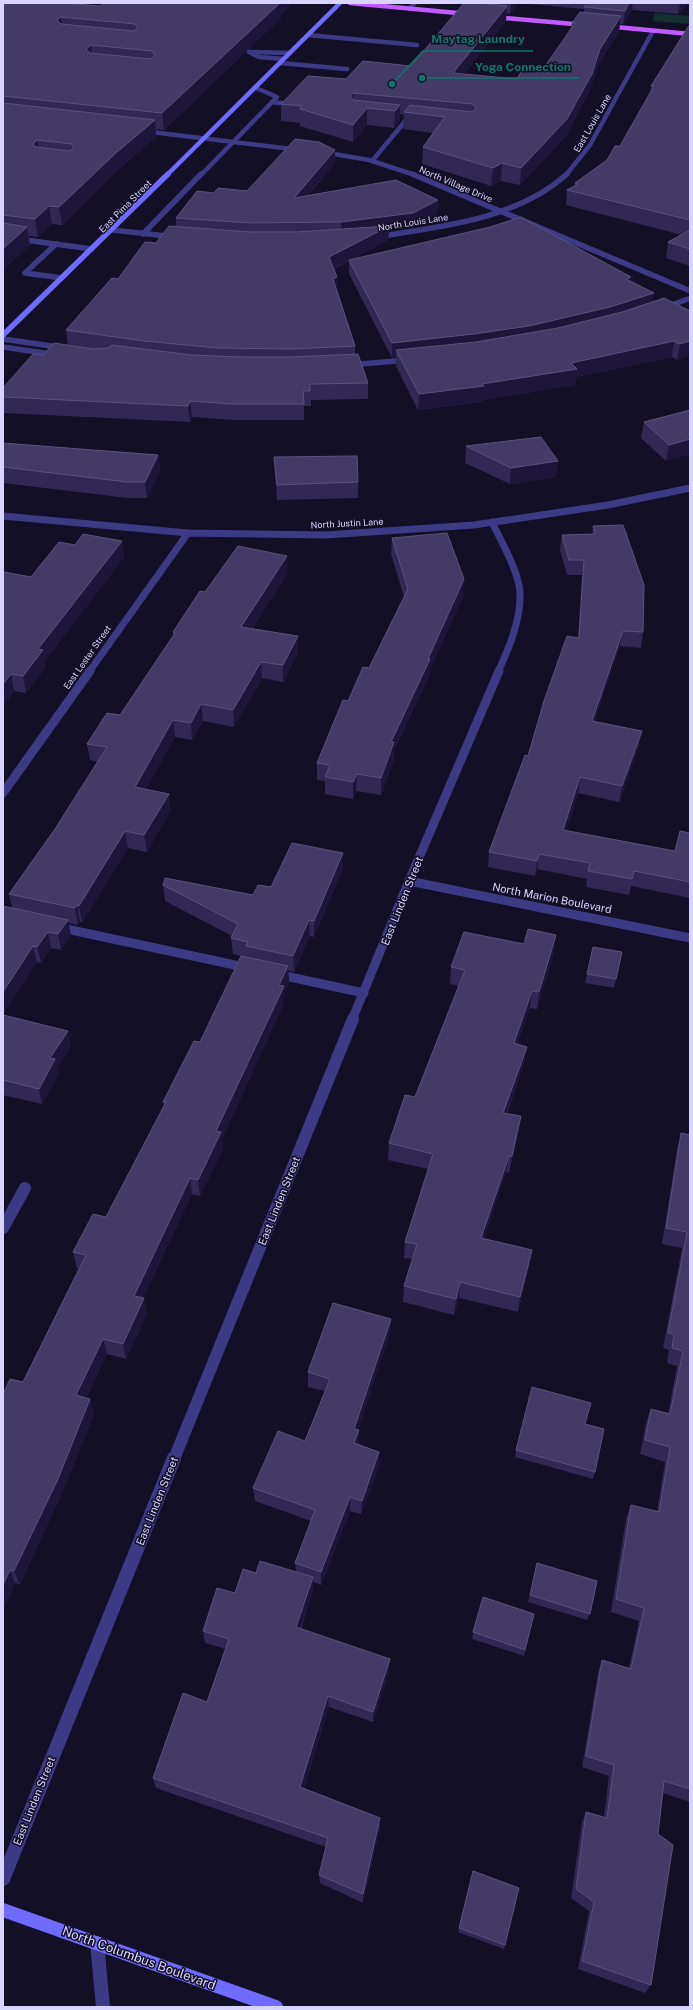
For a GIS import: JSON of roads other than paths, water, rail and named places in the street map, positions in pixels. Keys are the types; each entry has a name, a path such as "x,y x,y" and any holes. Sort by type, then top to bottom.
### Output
{"main road":[{"path":"350,3 471,15"},
{"path":"486,16 594,25"},
{"path":"602,26 690,34"}],"street":[{"name":"East Pima Street","path":"3,335 112,230 340,3"},
{"path":"410,8 415,3"},
{"name":"East Louis Lane","path":"500,212 535,196 559,182 584,155 653,31"},
{"path":"308,35 417,45"},
{"path":"290,53 265,51 249,52 259,57 282,61 347,69"},
{"path":"143,234 277,97 256,88"},
{"path":"272,102 290,104"},
{"path":"400,118 414,119"},
{"path":"372,161 407,118"},
{"path":"136,131 306,150"},
{"name":"North Village Drive","path":"314,152 372,161 407,172 500,212 689,289"},
{"name":"North Louis Lane","path":"370,238 446,226 500,212"},
{"path":"112,230 182,238"},
{"path":"3,238 92,249"},
{"path":"56,244 25,273 62,278"},
{"path":"653,311 689,300 683,294 689,289"},
{"path":"3,339 70,348"},
{"path":"3,347 64,356"},
{"path":"339,365 414,359"},
{"name":"North Justin Lane","path":"3,516 188,533 326,535 474,525 608,505 690,488"},
{"name":"East Linden Street","path":"3,1878 409,881 503,661 518,619 520,592 511,562 492,522"},
{"name":"East Lester Street","path":"3,793 188,533"},
{"name":"North Marion Boulevard","path":"409,881 690,938"},
{"path":"49,925 364,993"},
{"path":"3,1228 25,1188"},
{"name":"North Columbus Boulevard","path":"3,1910 276,2007"},
{"path":"97,1943 103,2007"}],"place":[{"name":"Yoga Connection","path":"422,78"},
{"name":"Maytag Laundry","path":"392,84"}]}
